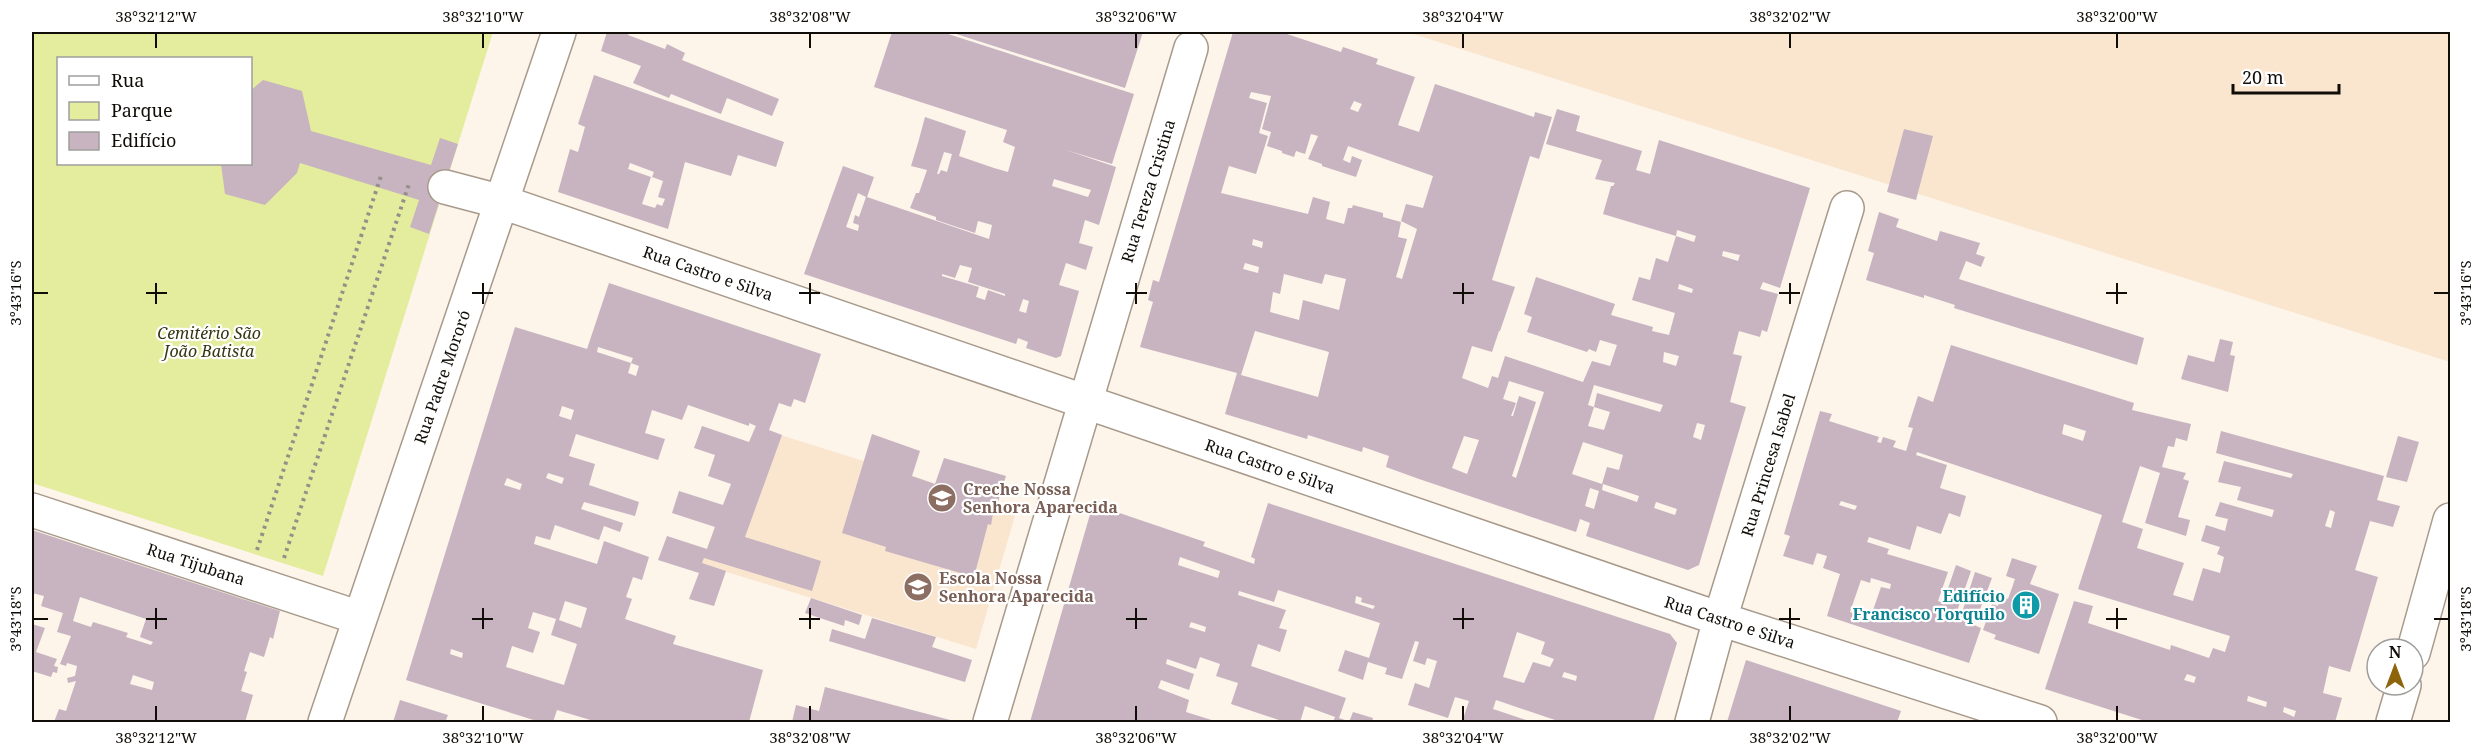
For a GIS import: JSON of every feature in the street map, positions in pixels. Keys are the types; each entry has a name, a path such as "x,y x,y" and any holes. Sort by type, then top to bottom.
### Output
{"street":[{"name":"Rua Padre Mororó","path":"325,723 559,32"},
{"name":"Rua Tereza Cristina","path":"990,723 1191,48"},
{"name":"Rua Castro e Silva","path":"445,187 502,202 1720,619 2040,723"},
{"name":"Rua Princesa Isabel","path":"1692,723 1720,619 1847,208"},
{"name":"Rua Tijubana","path":"32,510 360,618"},
{"path":"2418,637 2451,520"},
{"path":"2393,723 2401,697"}],"path":[{"path":"256,553 382,173"},
{"path":"283,561 410,182"}],"shaded area":[{"path":"1407,32 2450,32 2450,362"},
{"path":"755,427 1017,509 976,649 701,564"}],"green space":[{"name":"Cemitério São João Batista","path":"32,32 493,32 323,576 32,483"}],"building":[{"path":"607,32 630,32 628,35 665,49 667,44 685,53 682,60 779,99 772,116 727,98 721,114 671,94 669,98 633,83 641,66 601,51"},
{"path":"892,32 942,32 1134,94 1112,164 1066,150 1116,167 1099,225 1085,220 1079,243 1093,247 1086,270 1066,263 1059,285 1079,291 1061,356 1056,358 1026,348 1028,342 1018,338 1016,344 804,274 843,166 874,177 867,197 989,239 992,225 978,221 975,233 936,220 936,217 910,208 916,193 919,193 927,170 911,166 925,117 966,131 959,156 1008,172 1015,147 1003,142 1007,130 874,87","holes":["944,152 952,154 947,172 941,170 937,174","1054,179 1091,190 1088,197 1052,186","858,193 866,197 859,217 855,215 853,223 859,225 858,231 846,227","960,265 972,268 968,282 1005,294 1005,296 988,290 985,300 976,297 979,287 942,276 942,274 955,278","1023,299 1029,301 1026,313 1019,311"]},
{"path":"950,32 1143,32 1125,88"},
{"path":"1233,32 1281,32 1341,52 1343,47 1378,59 1376,64 1415,77 1398,125 1419,132 1435,84 1534,117 1535,112 1552,117 1539,159 1530,156 1492,280 1515,287 1500,331 1492,352 1472,346 1462,378 1488,388 1492,376 1498,378 1505,356 1583,382 1592,361 1610,366 1617,345 1600,340 1596,352 1589,349 1587,352 1527,332 1532,317 1524,314 1536,277 1615,304 1611,315 1653,327 1652,331 1669,335 1675,313 1632,300 1639,277 1650,280 1656,258 1668,262 1676,236 1603,214 1611,186 1615,183 1595,179 1602,160 1546,144 1557,109 1580,116 1576,131 1642,151 1636,170 1650,174 1659,140 1810,188 1780,288 1763,282 1760,289 1778,294 1767,332 1762,330 1760,337 1739,331 1733,354 1742,356 1730,402 1746,407 1699,565 1688,570 1586,536 1590,523 1580,519 1576,532 1386,467 1389,456 1363,447 1362,452 1308,435 1307,439 1225,414 1237,373 1140,347 1153,302 1148,300 1153,280 1159,282","holes":["1251,92 1271,96 1262,129 1271,132 1267,146 1282,151 1282,153 1294,157 1296,151 1305,154 1311,134 1318,136 1308,159 1322,166 1356,177 1362,160 1352,156 1350,163 1343,160 1348,146 1433,176 1423,208 1406,204 1401,221 1417,229 1402,279 1396,277 1407,239 1398,237 1401,222 1383,217 1383,213 1353,205 1352,208 1348,208 1344,224 1326,219 1330,202 1313,197 1308,214 1221,193 1229,166 1256,174 1268,136 1259,133 1267,103 1249,98","1354,101 1362,104 1358,112 1350,109","1677,230 1696,236 1694,242 1676,236","1253,239 1263,242 1262,248 1252,245","1723,251 1740,255 1738,261 1722,256","1245,263 1259,267 1258,273 1243,269","1284,274 1322,284 1325,274 1346,279 1339,310 1303,300 1299,320 1270,312 1273,292 1280,294","1679,284 1693,289 1692,293 1678,289","1255,331 1329,352 1318,397 1241,375","1664,352 1679,356 1676,366 1663,362","1509,381 1544,392 1516,478 1512,476 1536,402 1519,396 1513,416 1511,416 1516,403 1503,399","1594,385 1663,405 1660,412 1597,393 1594,407 1588,405","1594,407 1610,412 1604,430 1588,426","1697,423 1705,425 1701,440 1693,437","1464,436 1479,440 1467,474 1452,468","1583,442 1623,455 1619,470 1607,467 1602,484 1572,474","1603,484 1639,496 1637,502 1602,490","1590,488 1599,491 1594,509 1585,506","1656,502 1677,509 1675,515 1654,508"]},
{"path":"594,75 784,142 776,167 738,155 731,176 685,162 668,229 558,192 570,149 578,152 585,127 578,124","holes":["630,163 654,172 652,177 663,181 658,197 665,199 662,206 657,204 655,208 642,204 651,177 628,169"]},
{"path":"263,80 302,91 311,131 431,165 440,138 458,144 429,234 410,227 419,200 300,163 297,173 265,205 225,194 221,165 252,165 252,89"},
{"path":"1904,129 1933,136 1916,200 1887,192"},
{"path":"1879,212 1899,219 1896,227 1937,241 1940,231 1980,243 1976,254 1985,257 1981,267 1966,261 1959,279 2144,338 2137,365 1954,308 1955,305 1924,295 1924,298 1866,280 1874,253 1868,251"},
{"path":"609,283 821,354 805,403 794,399 791,407 779,403 769,430 782,435 745,537 821,561 812,591 704,558 702,563 726,571 714,606 689,599 699,573 658,560 667,536 707,549 715,527 672,513 679,491 723,505 731,484 708,476 715,455 694,448 702,426 749,442 756,426 749,423 749,426 688,405 682,420 652,410 645,433 665,439 658,460 576,434 569,456 595,464 589,485 639,502 635,516 584,502 581,509 623,523 620,532 604,526 599,540 555,525 550,540 536,536 534,544 597,564 604,541 649,557 642,580 633,577 626,597 632,599 625,619 676,636 673,644 763,670 749,722 597,722 557,710 553,722 540,722 406,680 515,327 587,349","holes":["598,347 633,358 631,363 597,352","631,363 639,366 636,376 628,373","562,406 574,410 571,420 559,416","548,473 564,478 562,484 546,478","507,478 522,484 520,490 504,485","565,601 587,608 581,628 559,620","533,612 556,619 551,635 577,644 564,685 506,667 512,646 533,653 540,632 528,628","451,649 463,653 462,658 450,654"]},
{"path":"2220,339 2233,342 2230,355 2235,356 2228,392 2181,379 2188,355 2214,362"},
{"path":"1951,345 2134,403 2132,410 2191,424 2187,441 2176,438 2174,447 2168,446 2162,467 2186,473 2183,479 2189,481 2178,517 2190,520 2186,536 2145,523 2160,473 2140,466 2122,522 2143,529 2137,548 2184,563 2173,595 2193,601 2203,568 2220,573 2224,557 2217,554 2220,547 2201,541 2206,525 2225,531 2228,519 2215,516 2220,502 2272,517 2274,510 2237,500 2241,487 2218,482 2224,461 2291,478 2293,474 2216,453 2221,431 2384,476 2377,500 2400,506 2393,527 2370,521 2355,570 2378,577 2350,672 2329,666 2323,693 2342,698 2335,722 2148,722 2045,689 2074,601 2093,606 2088,623 2170,650 2171,645 2209,658 2213,648 2225,652 2230,636 2078,589 2102,515 1917,452 1916,455 1947,465 1940,488 1966,496 1960,517 1949,513 1941,534 1917,526 1910,550 1869,537 1867,542 1889,549 1887,554 1948,572 1938,601 1943,603 1956,565 1971,571 1954,620 1959,622 1975,572 1992,578 1974,625 1981,628 1969,663 1827,616 1840,574 1823,568 1827,556 1817,553 1813,565 1783,556 1790,536 1784,534 1820,411 1832,414 1829,421 1879,437 1877,442 1881,443 1883,437 1896,441 1893,447 1906,451 1913,428 1908,427 1918,396 1933,402","holes":["2064,424 2086,431 2083,441 2062,434","1841,501 1857,506 1855,510 1839,505","2330,510 2335,512 2331,528 2325,526","1871,578 1891,584 1890,589 1881,587 1870,619 1850,612 1861,580 1870,583","2187,674 2196,677 2194,683 2184,680","2248,696 2267,702 2266,707 2247,701","2284,707 2296,711 2294,717 2283,712"]},
{"path":"872,434 920,451 912,476 935,484 944,458 1006,476 998,502 995,502 991,525 988,524 974,577 885,551 886,547 842,533"},
{"path":"2398,436 2419,442 2407,482 2386,477"},
{"path":"1268,503 1670,634 1677,643 1653,722 1561,722 1496,700 1493,709 1532,722 1462,722 1469,701 1455,697 1448,718 1408,705 1415,683 1429,688 1437,661 1427,658 1425,665 1413,661 1419,642 1415,641 1402,679 1385,674 1387,668 1368,662 1363,680 1338,671 1345,650 1369,658 1380,623 1278,590 1274,602 1239,591 1238,595 1286,610 1279,628 1287,630 1280,652 1258,644 1251,666 1346,698 1339,718 1347,722 1333,722 1335,717 1305,706 1300,722 1285,722 1231,704 1238,683 1216,676 1220,664 1200,657 1196,669 1167,659 1166,664 1194,674 1189,690 1161,680 1158,688 1189,700 1186,712 1218,722 1030,722 1093,504 1205,542 1203,546 1254,564 1255,559 1251,557","holes":["1180,557 1220,571 1218,578 1178,565","1356,596 1362,598 1361,602 1375,606 1373,609 1355,603","1191,622 1206,627 1205,632 1189,627","1517,632 1545,642 1541,654 1554,659 1550,667 1533,662 1524,683 1503,677","1564,672 1577,676 1576,681 1562,677"]},
{"path":"32,530 280,611 273,639 270,637 264,657 250,652 244,671 247,672 241,691 253,695 245,722 54,722 59,709 66,711 76,681 68,683 67,678 75,676 77,666 67,663 66,666 60,664 71,636 57,632 63,613 41,606 44,596 32,593","holes":["80,597 146,619 140,637 153,642 151,645 126,637 128,633 93,622 91,627 73,621","133,675 154,682 152,690 130,684"]},
{"name":"Edifício Francisco Torquilo","path":"2012,558 2037,566 2030,584 2059,594 2039,654 1994,639 1996,635 1983,630 1992,604 1998,606 2001,596 2008,599 2015,579 2006,576"},
{"path":"811,598 862,615 859,625 845,620 844,626 805,613"},
{"path":"872,618 936,637 932,647 972,660 965,682 829,641 832,629 865,639"},
{"path":"32,624 45,628 36,652 57,659 54,666 58,667 57,673 53,672 51,677 32,671"},
{"path":"1746,660 1901,711 1897,722 1727,722"},
{"path":"825,687 954,722 792,722 796,705 819,711"},
{"path":"400,700 448,715 446,720 452,722 393,722"},
{"path":"1353,712 1373,718 1372,722 1349,722"}],"place":[{"name":"Creche Nossa Senhora Aparecida","path":"942,498"},
{"name":"Escola Nossa Senhora Aparecida","path":"918,587"},
{"name":"Edifício Francisco Torquilo","path":"2026,605"}]}
